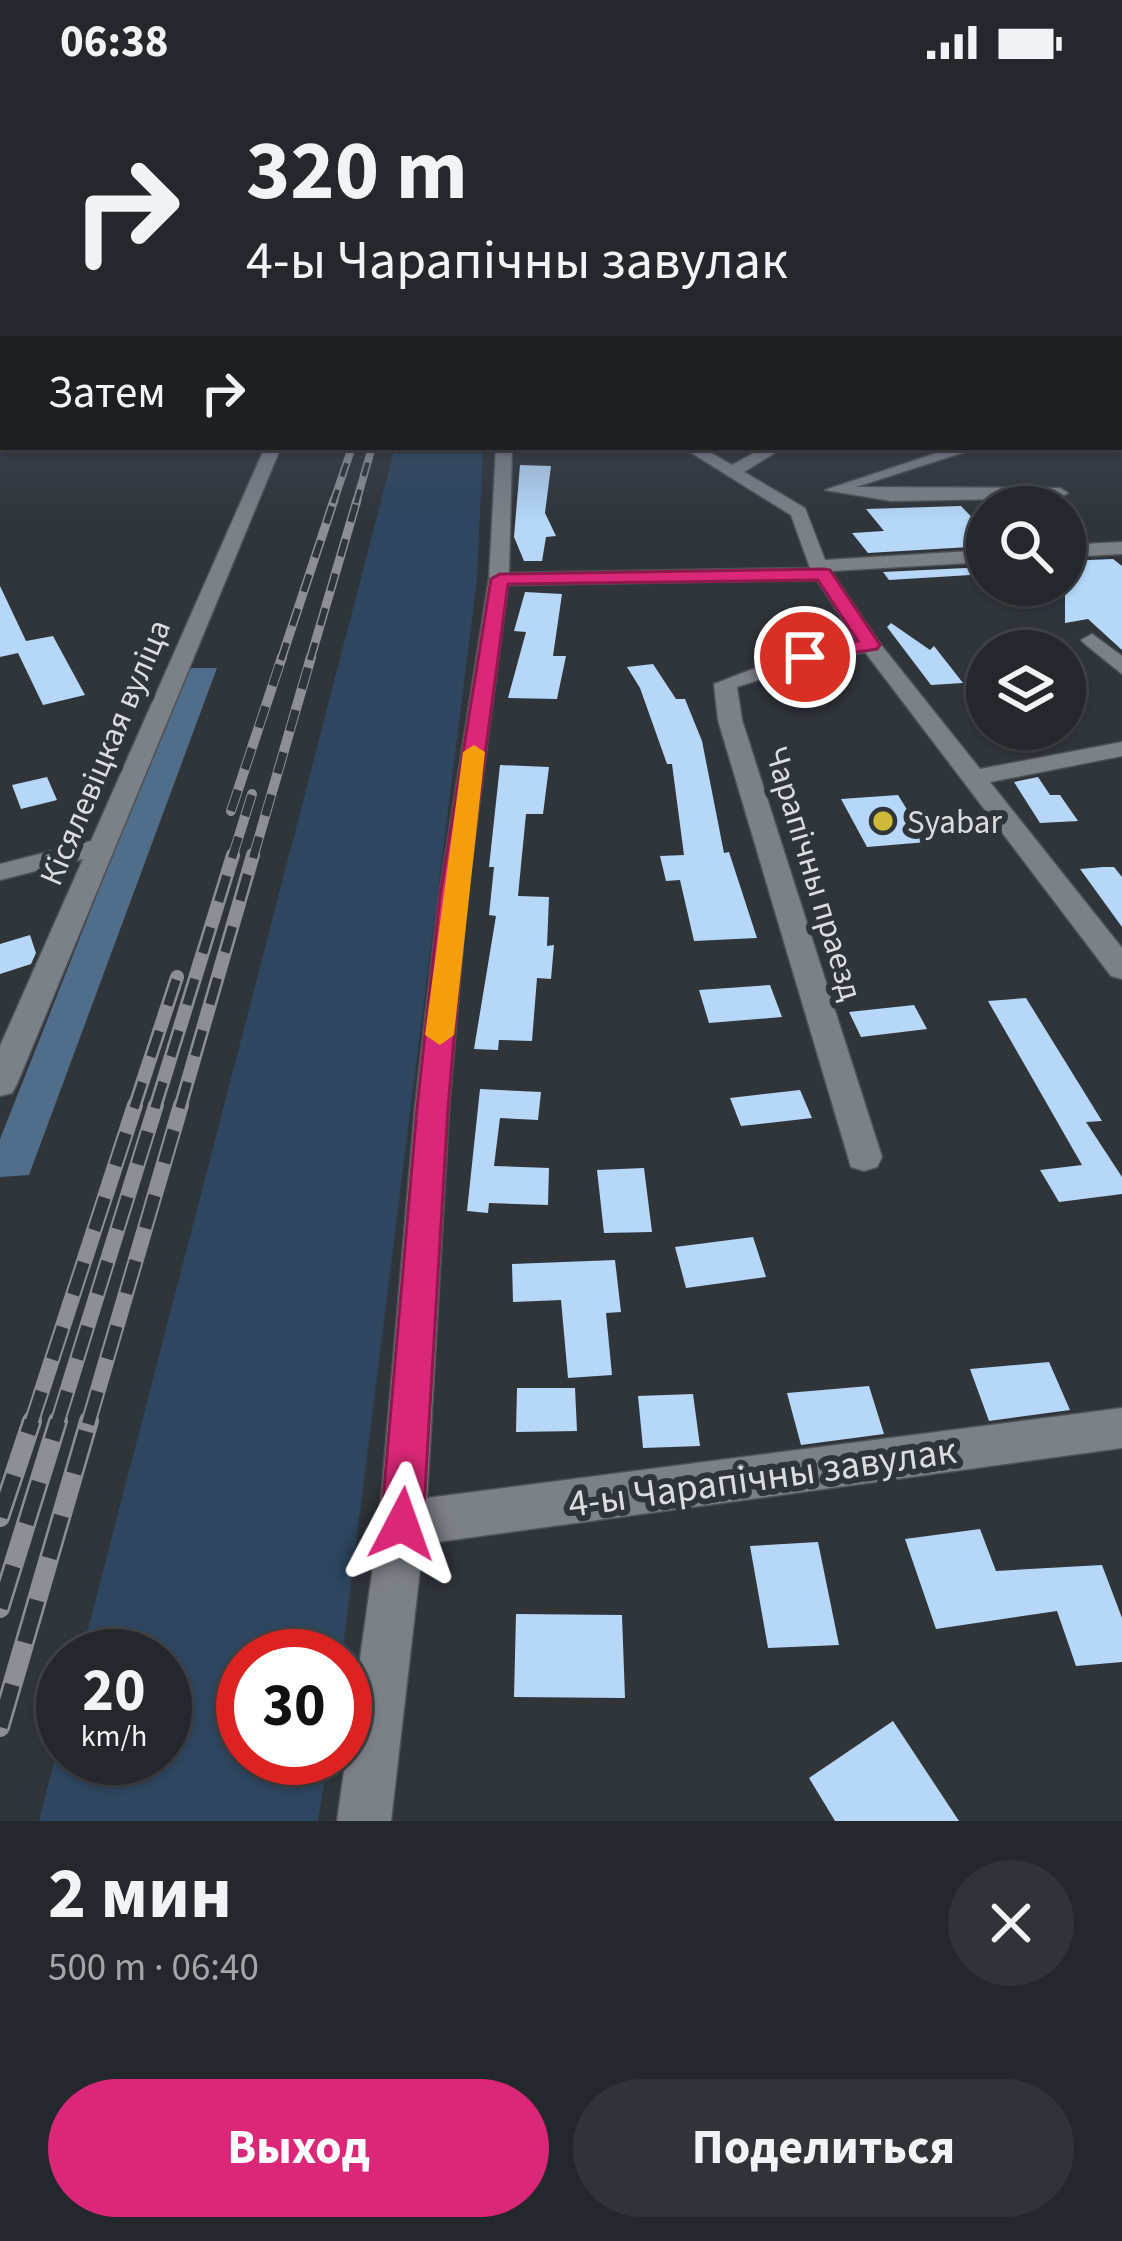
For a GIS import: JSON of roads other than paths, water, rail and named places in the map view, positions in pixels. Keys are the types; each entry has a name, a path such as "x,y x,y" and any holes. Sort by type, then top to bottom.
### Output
{"street":[{"name":"Кісялевіцкая вуліца","path":"0,1084 272,450"},
{"path":"364,1821 402,1524 432,1108 453,896 500,579 504,450"},
{"path":"695,450 799,512 821,570 870,645 974,778 1109,933 1122,969"},
{"path":"731,472 771,450"},
{"path":"799,512 832,490 962,450"},
{"path":"832,490 891,496 966,495"},
{"path":"1086,550 1122,548"},
{"path":"500,579 821,570 966,558"},
{"path":"1120,633 1092,640 1122,667"},
{"name":"Чарапічны праезд","path":"864,1157 730,720 725,684 805,657 870,645"},
{"path":"974,778 1122,749"},
{"path":"0,872 98,847"},
{"name":"4-ы Чарапічны завулак","path":"402,1524 1122,1428"}],"railway":[{"path":"333,502 351,450"},
{"path":"356,503 371,450"},
{"path":"310,660 357,500"},
{"path":"281,660 333,502"},
{"path":"231,811 282,657"},
{"path":"253,858 311,657"},
{"path":"232,858 252,794"},
{"path":"155,1108 233,855"},
{"path":"180,1108 253,855"},
{"path":"134,1108 177,977"},
{"path":"31,1424 135,1105"},
{"path":"57,1424 156,1105"},
{"path":"88,1424 181,1105"},
{"path":"0,1608 58,1421"},
{"path":"0,1727 89,1421"},
{"path":"0,1517 31,1424"}],"place":[{"name":"Syabar","path":"883,821"}]}
